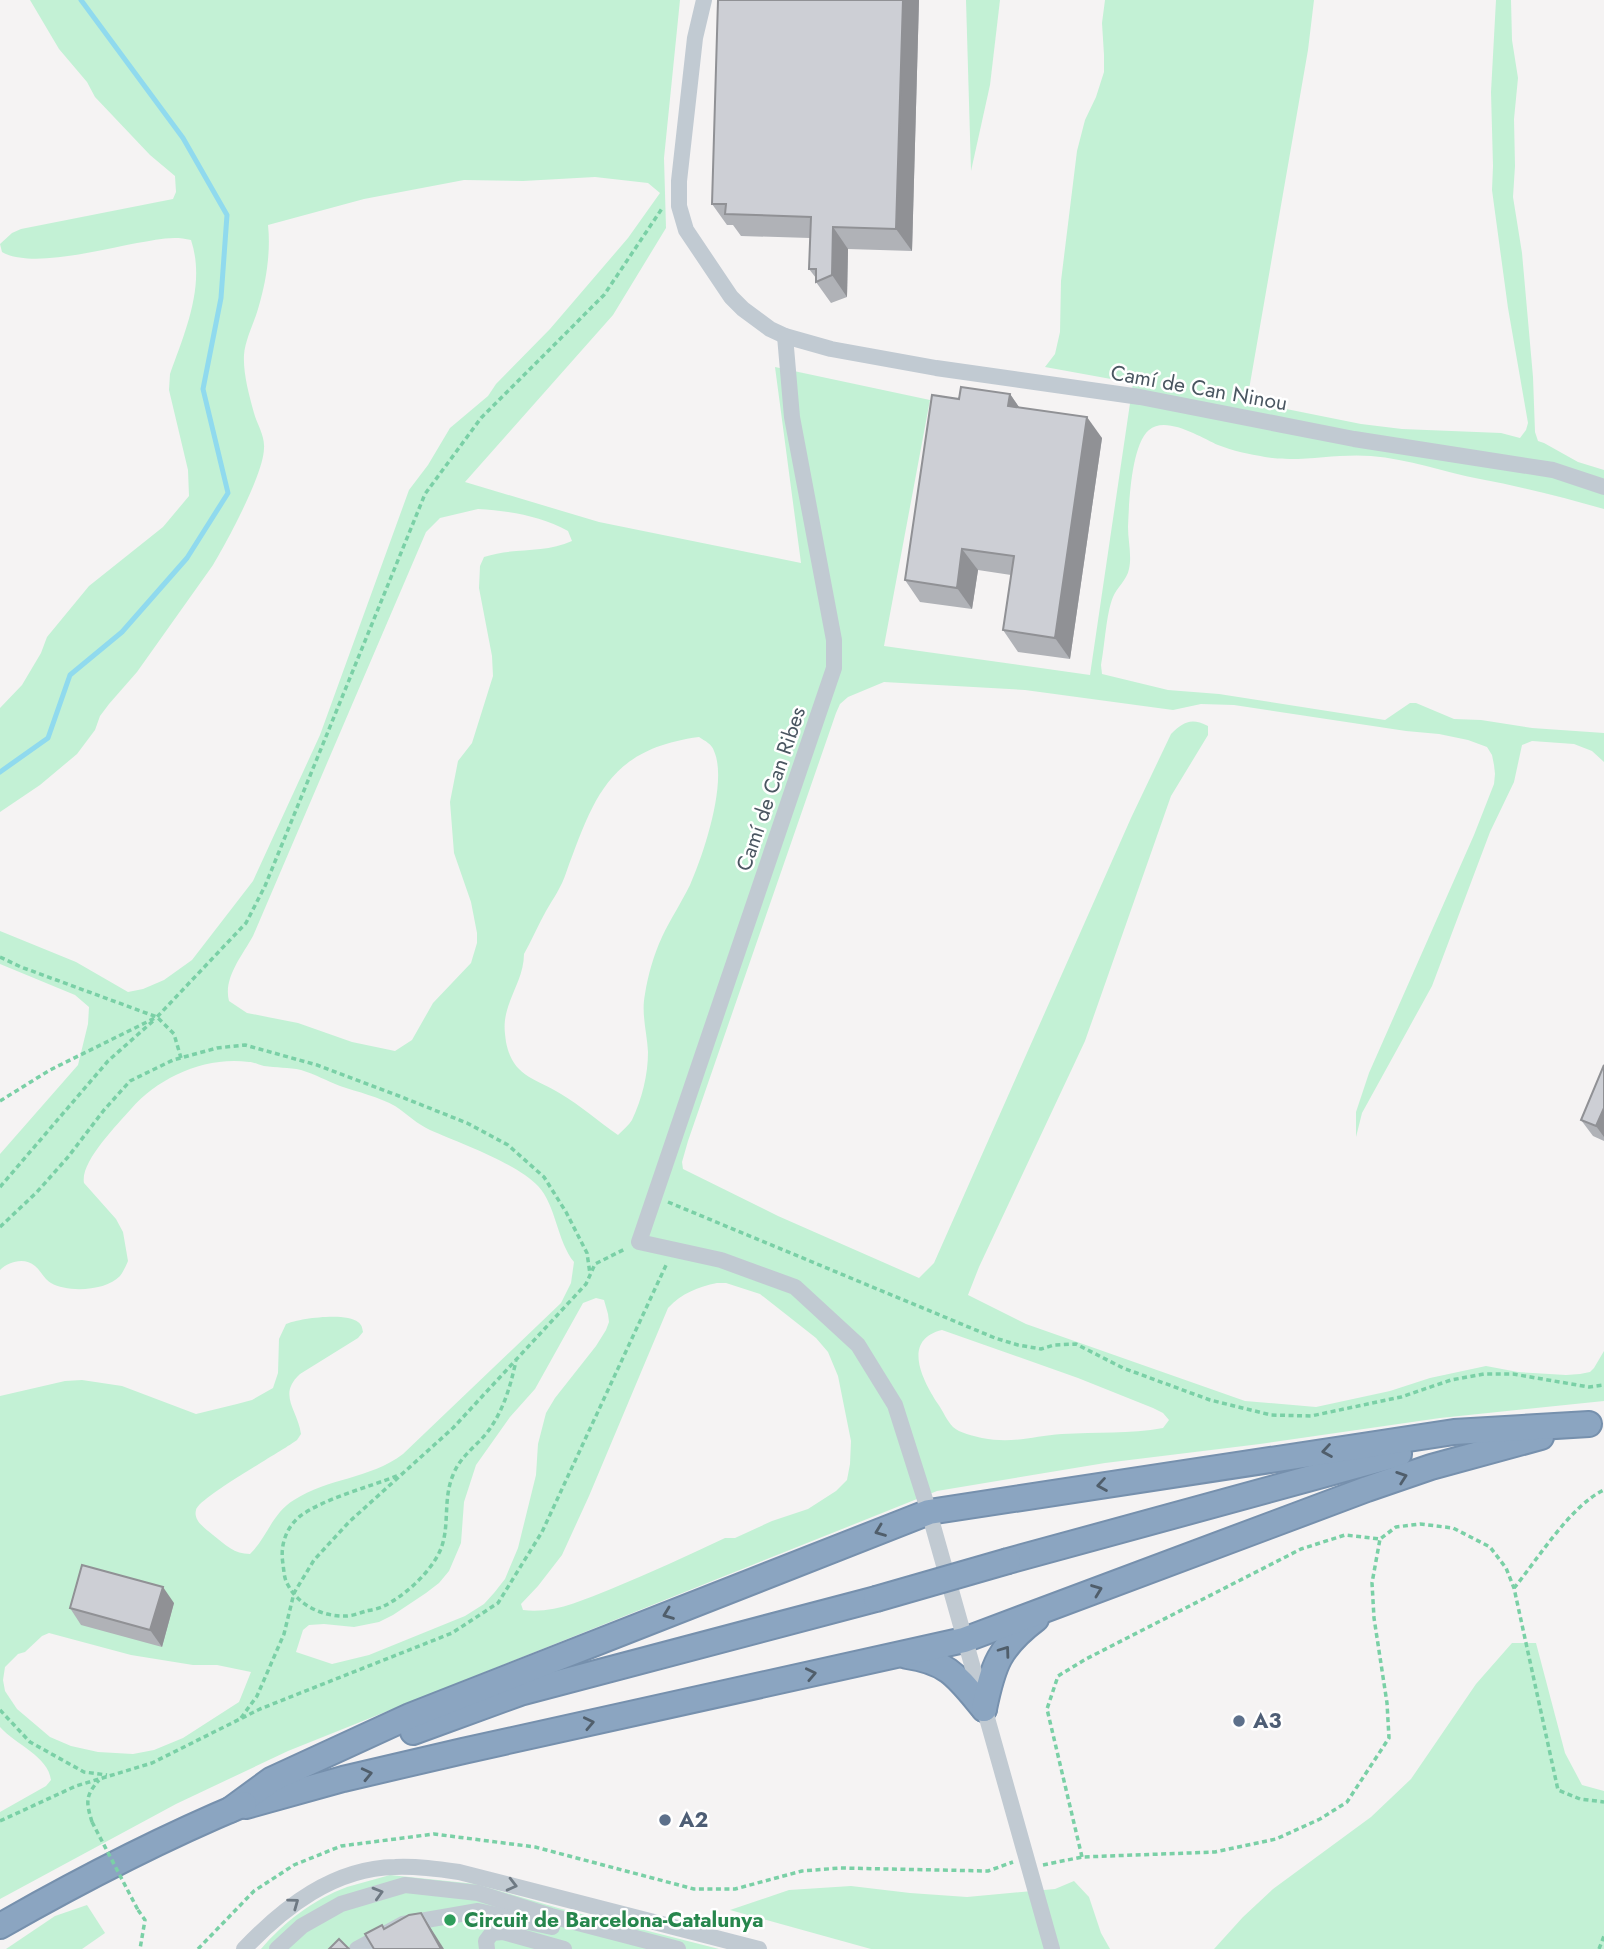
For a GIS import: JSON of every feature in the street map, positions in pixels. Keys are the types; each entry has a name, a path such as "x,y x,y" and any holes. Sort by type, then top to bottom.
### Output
{"highway":[{"path":"230,1810 271,1780 410,1716 929,1512 1454,1432 1597,1423"},
{"path":"0,1926 77,1883 230,1810 408,1734 520,1693 876,1599 1397,1454 1597,1423"},
{"path":"230,1810 343,1779 463,1751 964,1640 1431,1467 1597,1423"},
{"path":"984,1709 990,1678 1001,1653 1021,1630 1049,1608"},
{"path":"896,1655 924,1659 946,1669 954,1674 984,1709"}],"street":[{"name":"Camí de Can Ninou","path":"704,0 695,38 679,181 679,206 686,230 732,298 757,320 785,336 831,349 936,368 1140,397 1354,439 1553,470 1604,487"},
{"name":"Camí de Can Ribes","path":"639,1242 834,667 834,640 792,417 785,336"},
{"path":"639,1242 721,1260 795,1287 858,1345 895,1405 929,1512 1052,1949"},
{"path":"244,1949 276,1917 300,1899 329,1883 359,1872 392,1867 421,1867 459,1872 760,1949"},
{"path":"277,1949 302,1926 341,1904 405,1885 478,1893 551,1916 678,1949"},
{"path":"357,1949 403,1924 478,1911 638,1949"},
{"path":"487,1949 486,1941 492,1933 503,1932 564,1949"}],"path":[{"path":"0,1187 108,1061 157,1017 246,923 265,887 425,494 481,418 604,295 679,181"},
{"path":"0,957 157,1017 174,1034 181,1058"},
{"path":"0,1101 50,1070 157,1017"},
{"path":"0,1227 61,1166 104,1110 130,1082 181,1058 217,1048 245,1045 317,1065 467,1123 508,1145 544,1177 587,1253 590,1274"},
{"path":"655,1197 995,1338 1041,1349 1054,1345 1076,1344 1123,1368 1210,1400 1271,1415 1311,1416 1401,1397 1451,1380 1484,1374 1513,1374 1589,1387 1604,1385"},
{"path":"240,1719 257,1696 284,1634 294,1593 314,1560 349,1522 453,1427 586,1284 595,1264 639,1242"},
{"path":"0,1821 76,1786 152,1763 260,1709 452,1633 498,1603 542,1532 674,1250"},
{"path":"400,1475 326,1502 299,1517 285,1535 282,1557 286,1583 302,1603 323,1613 345,1616 380,1608 404,1592 426,1571 439,1553 443,1540 446,1500 453,1475 462,1457 484,1436 500,1412 511,1385 516,1359"},
{"path":"1514,1588 1564,1523 1604,1490"},
{"path":"1054,1864 1082,1857 1215,1852 1276,1839 1320,1819 1347,1802 1389,1738 1372,1583 1380,1539 1396,1527 1420,1524 1453,1528 1490,1547 1506,1568 1514,1588 1558,1790 1580,1799 1604,1802"},
{"path":"1082,1857 1047,1709 1058,1676 1300,1549 1345,1535 1380,1539"},
{"path":"0,1710 30,1742 84,1772 109,1775"},
{"path":"100,1778 89,1792 87,1805 92,1822 145,1920 140,1949"},
{"path":"198,1949 254,1891 294,1865 341,1846 434,1834 535,1847 694,1889 735,1889 802,1871 840,1868 988,1871 1009,1864"},
{"path":"1600,1949 1604,1936"}],"green space":[{"path":"30,0 680,0 664,158 666,228 613,315 465,482 599,522 801,563 775,367 930,400 884,646 1090,675 1133,383 1045,367 1055,354 1060,332 1061,281 1077,151 1085,120 1104,72 1102,23 1105,0 1314,0 1308,50 1247,401 1361,424 1402,429 1501,433 1520,438 1528,423 1508,308 1492,190 1491,92 1496,0 1511,0 1512,40 1518,78 1514,119 1513,197 1522,253 1535,432 1538,441 1578,462 1604,470 1604,509 1542,492 1399,460 1358,455 1278,459 1224,447 1174,426 1156,426 1143,438 1135,461 1128,517 1129,569 1111,604 1101,665 1102,674 1168,690 1219,694 1385,720 1410,703 1416,703 1454,719 1604,733 1604,762 1592,751 1574,744 1532,741 1522,745 1514,782 1490,832 1432,986 1362,1113 1356,1137 1356,1112 1369,1073 1494,784 1494,765 1487,747 1439,734 1234,705 1201,704 1173,710 1025,690 884,682 848,697 840,704 836,713 682,1162 683,1169 778,1216 919,1278 934,1263 1131,818 1171,734 1183,724 1197,722 1208,726 1208,735 1171,796 1085,1041 968,1295 1026,1324 1245,1401 1316,1407 1486,1366 1518,1372 1580,1374 1590,1372 1604,1351 1604,1401 1440,1418 1105,1463 937,1491 288,1751 176,1804 0,1899 0,1812 46,1786 51,1780 49,1772 38,1757 0,1727 0,1396 65,1381 82,1380 122,1386 196,1414 252,1400 273,1388 278,1373 279,1339 286,1324 312,1318 334,1317 358,1322 363,1332 358,1338 300,1374 293,1382 289,1396 301,1434 297,1440 210,1496 196,1510 198,1521 207,1530 230,1548 250,1554 286,1505 321,1487 377,1469 403,1454 561,1303 571,1283 574,1262 544,1194 516,1169 425,1128 395,1106 311,1073 232,1061 216,1062 184,1071 155,1087 117,1124 93,1155 84,1174 84,1183 116,1219 123,1232 128,1261 120,1276 106,1285 77,1289 51,1283 35,1266 27,1262 12,1262 0,1270 0,1154 78,1065 88,1024 89,1007 75,995 0,964 0,931 76,962 128,992 164,980 192,960 253,881 320,735 409,490 450,428 488,396 496,384 550,329 628,238 660,193 648,183 595,177 523,181 464,180 364,199 268,225 269,246 265,278 244,355 247,384 264,448 258,474 244,507 213,565 137,672 100,716 95,730 77,754 40,785 0,812 0,708 22,685 47,637 89,586 163,527 189,496 188,470 169,390 170,374 187,325 195,291 195,257 191,240 164,238 49,258 15,257 2,252 0,244 21,229 173,199 176,192 175,176 150,155 95,97 87,82 59,49","holes":["478,509 513,513 536,518 568,531 572,541 551,548 495,554 484,557 480,566 479,588 492,656 493,676 472,743 458,761 450,802 454,853 471,902 477,943 471,963 433,1003 412,1040 395,1051 352,1042 298,1023 247,1013 229,1001 228,992 231,976 253,936 426,532 440,518","699,737 713,749 718,764 718,781 712,819 701,856 690,885 656,950 644,1001 648,1052 646,1078 632,1120 618,1135 568,1098 519,1069 509,1054 505,1023 524,954 562,883 586,821 609,781 625,765 644,753 669,743","726,1283 760,1294 816,1338 828,1352 838,1376 851,1441 847,1480 836,1491 808,1509 772,1521 735,1538 725,1538 579,1602 546,1610 523,1610 521,1604 562,1555 668,1308 697,1289","596,1298 604,1300 609,1322 606,1330 546,1413 538,1444 536,1475 518,1548 505,1579 494,1593 484,1604 465,1616 369,1655 332,1664 296,1652 303,1630 309,1625 354,1627 379,1622 439,1583 449,1571 461,1543 464,1502 476,1465 510,1417 535,1389 583,1303","942,1330 1078,1378 1153,1408 1169,1420 1163,1428 1151,1430 1062,1434 1013,1440 993,1440 967,1434 951,1425 932,1395 919,1362 922,1343 929,1335","49,1633 131,1655 193,1665 217,1665 251,1672 239,1702 183,1738 154,1750 133,1754 98,1752 71,1746 50,1737 17,1709 5,1691 3,1680 5,1667 18,1654 25,1652"]},
{"path":"966,0 1000,0 990,85 971,171"},
{"path":"1512,1643 1536,1643 1565,1753 1582,1785 1604,1791 1604,1949 1214,1949 1273,1889 1371,1817 1411,1779 1476,1684"},
{"name":"Circuit de Barcelona-Catalunya","path":"390,1875 476,1884 719,1949 261,1949 289,1921 323,1898 347,1887"},
{"path":"1074,1881 1089,1897 1101,1933 1110,1949 871,1949 730,1910 789,1890 851,1886 967,1897 1055,1889"},
{"path":"87,1905 105,1933 82,1949 6,1949 55,1916"}],"building":[{"path":"718,0 903,0 896,229 833,227 832,275 816,282 816,269 809,269 811,217 725,214 726,204 712,204"},
{"path":"961,387 1010,394 1008,406 1087,417 1055,638 1003,630 1014,556 962,549 957,588 905,580 932,395 959,399"},
{"path":"1604,1065 1604,1108 1596,1126 1581,1120"},
{"path":"82,1565 163,1587 150,1630 70,1608"},
{"path":"421,1913 441,1949 374,1949 365,1934 382,1925 384,1929 409,1915"},
{"path":"339,1939 349,1949 329,1949"}],"waterway":[{"path":"0,772 48,738 70,675 122,632 187,558 228,493 203,389 221,298 227,215 183,138 81,0"}],"place":[{"name":"A3","path":"1239,1721"},
{"name":"A2","path":"665,1820"},
{"name":"Circuit de Barcelona-Catalunya","path":"450,1920"}]}
